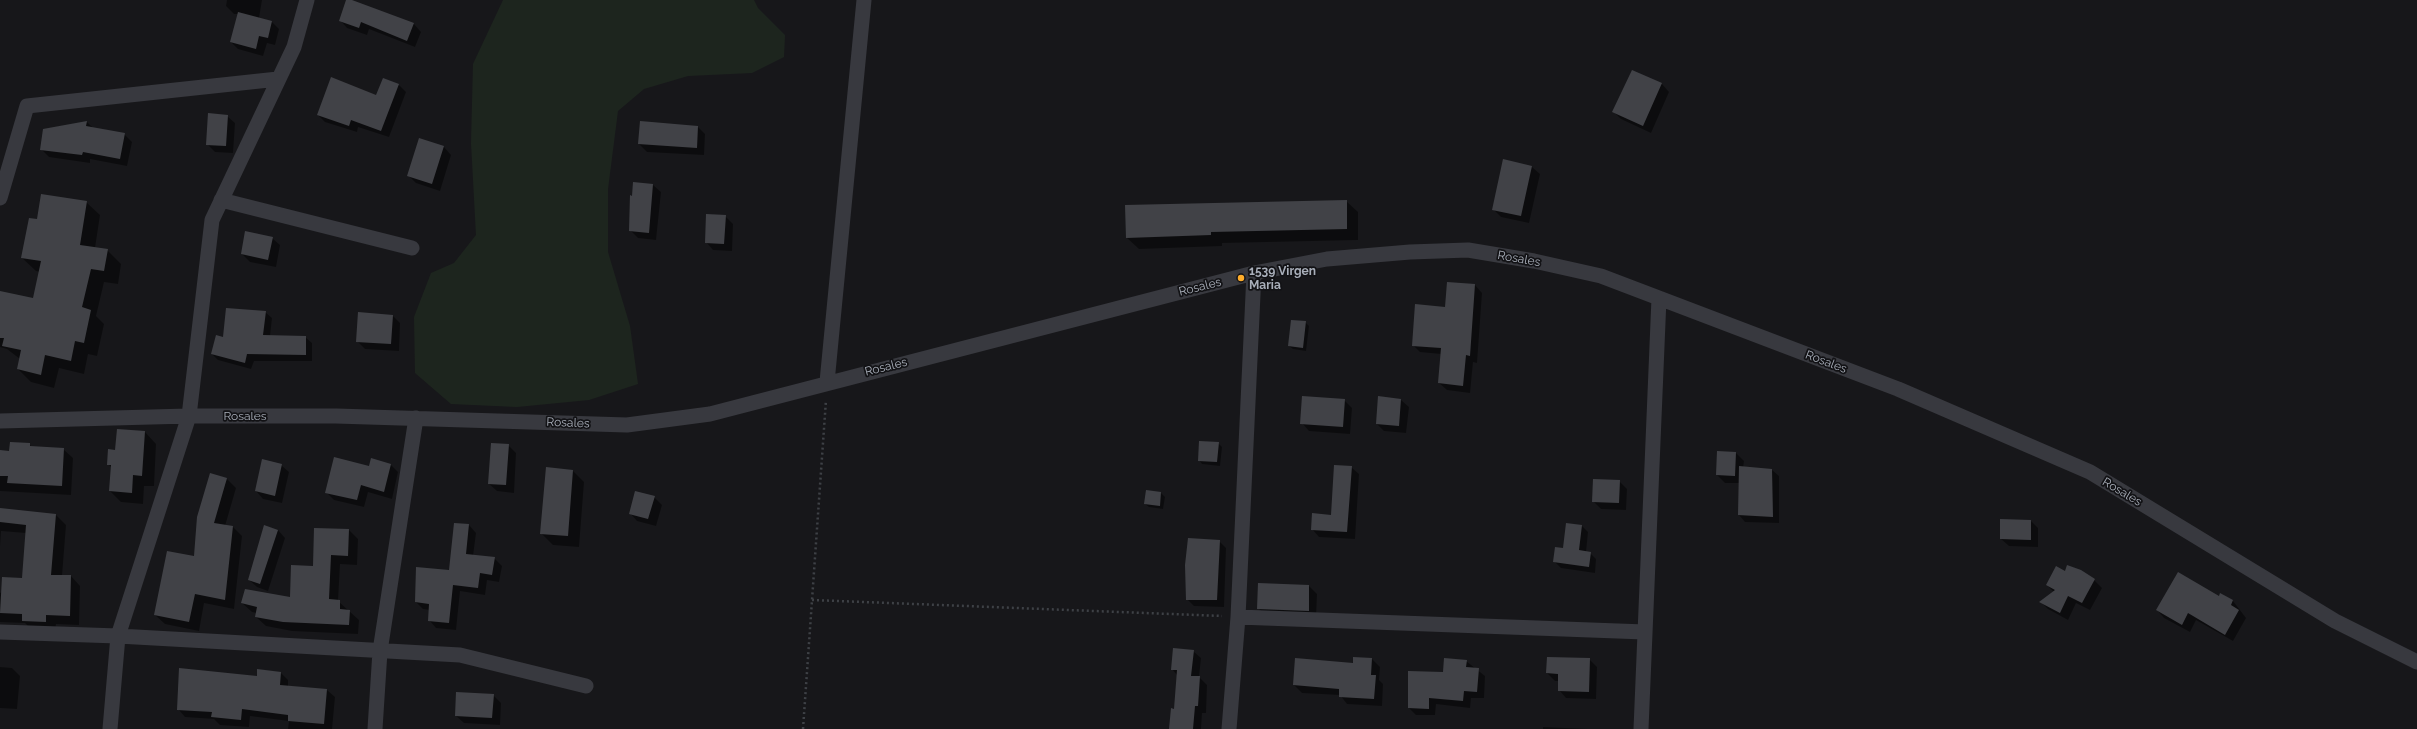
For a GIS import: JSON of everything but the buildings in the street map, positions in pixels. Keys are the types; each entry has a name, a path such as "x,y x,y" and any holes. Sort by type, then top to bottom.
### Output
{"street":[{"path":"110,729 118,636 189,416 212,220 294,47 307,0"},
{"path":"827,382 864,0"},
{"path":"0,198 27,106 278,79"},
{"path":"221,200 412,248"},
{"name":"Rosales","path":"0,421 189,416 416,418 627,425 710,414 827,382 1254,273 1327,259 1410,252 1468,250 1534,261 1601,276 1898,389 2090,472 2335,621 2417,662"},
{"path":"1229,729 1238,617 1254,273"},
{"path":"1641,729 1659,298"},
{"path":"375,729 380,651 416,418"},
{"path":"1238,617 1645,632"},
{"path":"0,632 118,636 460,655 586,686"}],"path":[{"path":"803,729 827,382"},
{"path":"812,600 1238,617"}],"shaded area":[{"path":"503,0 754,0 758,8 785,35 784,57 752,73 688,76 644,89 618,111 608,189 608,252 630,326 638,384 589,400 517,407 451,404 415,373 414,317 431,273 454,263 476,235 471,143 473,64"}],"place":[{"name":"1539 Virgen Maria","path":"1241,278"}]}
